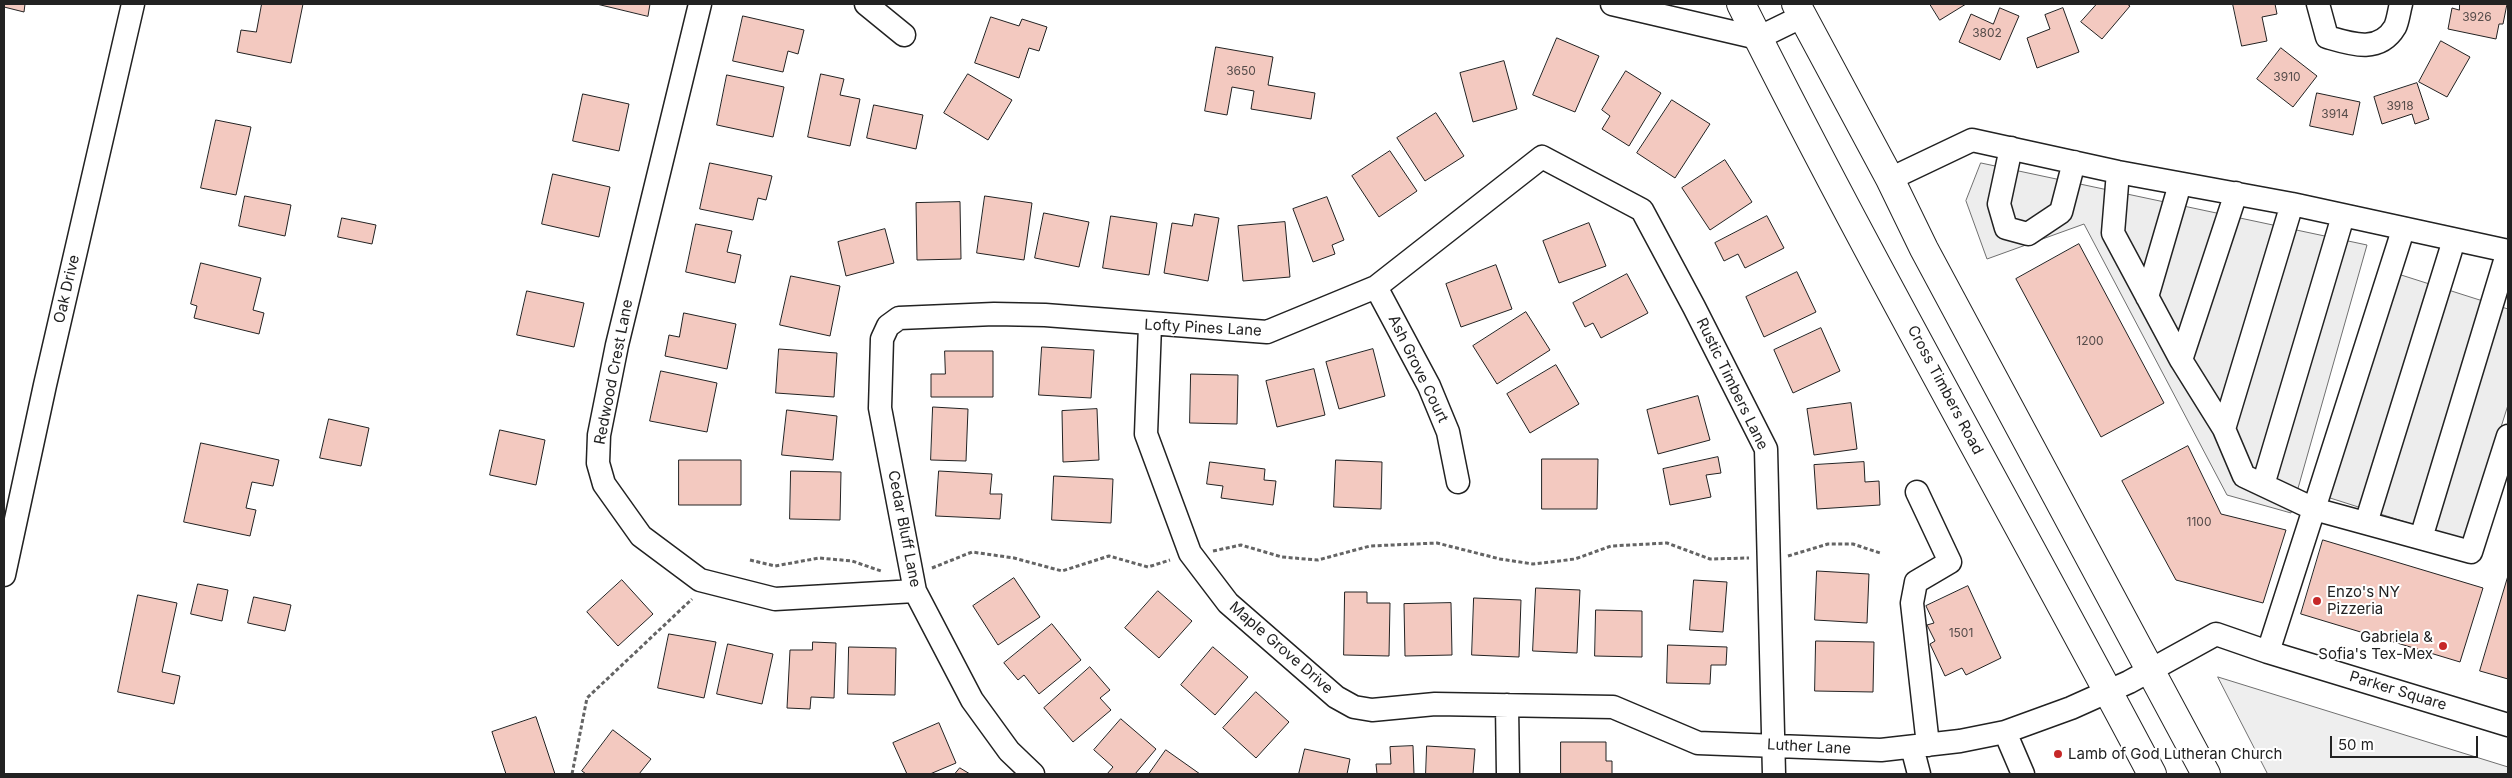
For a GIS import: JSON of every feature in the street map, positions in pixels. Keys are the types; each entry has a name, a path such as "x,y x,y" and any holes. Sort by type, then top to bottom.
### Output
{"main road":[{"name":"Cross Timbers Road","path":"1741,4 1843,201 2152,774"},
{"path":"1799,10 1890,179 1924,248 2206,774"}],"street":[{"name":"Oak Drive","path":"4,575 47,375 133,4"},
{"name":"Redwood Crest Lane","path":"700,4 617,345 599,435 598,462 604,484 641,536 700,580 775,599 913,581"},
{"path":"866,4 904,35"},
{"path":"1612,4 1758,38 1799,10"},
{"path":"2318,4 2327,37 2357,46 2381,42 2395,26 2400,4"},
{"path":"1890,179 1972,140 2118,172 2292,204 2403,230 2508,251 2421,538"},
{"path":"2011,148 1999,204 2006,228 2028,234 2061,212 2074,162"},
{"name":"Lofty Pines Lane","path":"882,339 888,326 899,318 994,314 1045,315 1150,325 1267,332 1376,287 1542,157"},
{"name":"Rustic Timbers Lane","path":"1542,157 1642,210 1766,449 1774,774"},
{"path":"2118,172 2113,233 2181,360 2224,429 2244,476 2314,508 2471,552 2501,483 2508,436"},
{"path":"2147,297 2180,184"},
{"path":"2181,360 2236,193"},
{"path":"2224,429 2292,204"},
{"path":"2263,485 2343,216"},
{"path":"2268,652 2403,230"},
{"path":"2366,523 2454,240"},
{"name":"Ash Grove Court","path":"1376,287 1430,386 1448,432 1458,482"},
{"name":"Maple Grove Drive","path":"1150,325 1146,434 1190,553 1228,603 1336,697 1354,707 1372,710 1435,704 1507,705"},
{"name":"Cedar Bluff Lane","path":"882,339 880,408 913,581 972,700 1009,750 1033,774"},
{"path":"1917,492 1950,562 1916,582 1912,603 1920,746 1919,774"},
{"name":"Parker Square","path":"2108,691 2216,634 2268,652 2508,725"},
{"name":"Luther Lane","path":"1507,705 1613,706 1698,742 1881,750 1920,746 2005,732 2071,708 2108,691"},
{"path":"1507,705 1508,774"},
{"path":"2005,732 2023,774"}],"path":[{"path":"750,560 775,566 819,558 852,561 913,581 930,569 972,552 1014,558 1062,571 1109,556 1148,567 1190,553 1241,546 1282,557 1318,560 1370,546 1437,543 1500,559 1533,564 1575,559 1611,546 1667,543 1710,559 1793,556 1828,544 1853,544 1880,553"},
{"path":"572,774 587,698 696,595 700,580"}],"shaded area":[{"path":"1981,163 2367,245 2291,513 2227,495 2084,224 1987,259 1966,201"},
{"path":"2398,274 2508,309 2508,405 2465,541 2327,497"},
{"path":"2218,677 2508,767 2508,774 2268,774"}],"building":[{"path":"4,4 25,4 24,12 4,7"},
{"path":"262,4 303,4 291,63 237,52 241,30 256,32"},
{"path":"597,4 650,4 648,16"},
{"path":"1930,4 1966,4 1940,20"},
{"path":"2097,4 2127,4 2130,6 2102,39 2081,22"},
{"path":"2233,4 2275,4 2277,14 2262,17 2267,41 2242,46"},
{"path":"2460,4 2507,4 2503,24 2499,24 2496,39 2448,29 2452,8 2459,10"},
{"path":"2000,8 2019,16 2000,60 1959,42 1971,14 1993,24"},
{"path":"2063,8 2079,52 2037,68 2027,38 2050,29 2045,15"},
{"path":"743,16 804,30 798,54 788,51 783,72 733,61"},
{"path":"991,17 1019,26 1022,19 1047,27 1039,51 1029,48 1019,78 975,63"},
{"path":"1557,38 1599,56 1575,112 1533,95"},
{"path":"2441,41 2470,57 2447,97 2419,82"},
{"path":"1216,47 1273,57 1268,85 1315,93 1311,119 1251,109 1254,91 1232,87 1227,115 1205,111"},
{"path":"2281,48 2317,76 2293,107 2257,79"},
{"path":"1504,61 1517,109 1473,122 1460,73"},
{"path":"1626,71 1661,93 1629,146 1602,129 1610,116 1602,110"},
{"path":"821,74 844,79 840,95 860,99 850,146 808,137"},
{"path":"968,74 1012,100 988,140 944,113"},
{"path":"727,75 784,87 773,137 717,125"},
{"path":"2417,83 2429,119 2415,124 2412,114 2382,124 2374,97"},
{"path":"2317,93 2360,102 2353,135 2310,126"},
{"path":"583,94 629,104 619,151 573,141"},
{"path":"1672,100 1710,124 1675,178 1637,153"},
{"path":"874,105 923,115 916,149 867,138"},
{"path":"1436,113 1464,156 1425,181 1397,138"},
{"path":"216,120 251,127 236,195 201,188"},
{"path":"1390,151 1417,191 1379,217 1352,176"},
{"path":"1725,160 1752,202 1710,230 1682,188"},
{"path":"710,163 772,176 766,200 758,198 753,220 700,209"},
{"path":"553,174 610,187 599,237 542,224"},
{"path":"245,196 291,205 285,236 239,226"},
{"path":"985,196 1032,203 1024,260 977,253"},
{"path":"1327,197 1344,240 1332,245 1335,254 1313,262 1293,209"},
{"path":"960,202 961,259 917,260 916,203"},
{"path":"1044,213 1089,222 1079,267 1035,258"},
{"path":"1195,214 1219,218 1208,281 1164,273 1172,223 1192,226"},
{"path":"1111,216 1157,223 1149,275 1103,268"},
{"path":"1767,216 1784,248 1745,268 1738,254 1724,261 1715,243"},
{"path":"342,218 376,225 372,244 338,237"},
{"path":"1285,222 1290,277 1243,281 1238,226"},
{"path":"1589,223 1606,266 1559,283 1543,241"},
{"path":"696,224 732,231 727,252 741,255 735,283 686,272"},
{"path":"885,229 894,263 846,276 838,242"},
{"path":"2079,244 2164,403 2101,437 2016,279"},
{"path":"201,263 261,278 253,310 264,313 259,334 194,318 197,306 191,304"},
{"path":"1496,265 1512,309 1461,327 1446,284"},
{"path":"1797,272 1816,312 1764,337 1746,297"},
{"path":"1627,274 1648,313 1601,338 1593,323 1585,327 1573,303"},
{"path":"791,276 840,286 830,336 780,325"},
{"path":"527,291 584,303 574,347 517,335"},
{"path":"1526,312 1550,350 1497,384 1473,346"},
{"path":"684,313 736,324 727,369 665,356 669,335 679,337"},
{"path":"1821,328 1840,371 1793,393 1774,350"},
{"path":"1042,347 1094,350 1091,398 1039,395"},
{"path":"779,349 837,353 834,397 776,393"},
{"path":"1373,349 1385,396 1339,409 1326,362"},
{"path":"945,351 993,351 993,397 931,397 931,374 945,374"},
{"path":"1556,365 1579,404 1530,433 1507,394"},
{"path":"1314,369 1325,415 1277,427 1266,381"},
{"path":"661,371 717,383 707,432 650,421"},
{"path":"1191,374 1238,375 1237,424 1190,423"},
{"path":"1698,396 1710,440 1658,454 1647,410"},
{"path":"1851,403 1857,449 1814,455 1807,409"},
{"path":"933,407 968,409 966,461 931,460"},
{"path":"1097,409 1099,460 1063,462 1062,411"},
{"path":"787,410 837,416 833,460 782,455"},
{"path":"329,419 369,428 361,466 320,458"},
{"path":"500,430 545,440 536,485 490,475"},
{"path":"201,443 279,460 273,486 252,482 246,508 256,510 250,536 184,522"},
{"path":"2188,446 2221,514 2286,530 2263,603 2176,580 2122,481"},
{"path":"1718,457 1721,473 1706,475 1711,497 1670,505 1663,469"},
{"path":"1542,459 1598,459 1597,509 1542,509"},
{"path":"679,460 741,460 741,505 679,505"},
{"path":"1336,460 1382,462 1381,509 1334,507"},
{"path":"1210,462 1265,469 1264,480 1276,481 1273,505 1221,498 1223,486 1207,484"},
{"path":"1864,462 1865,482 1879,481 1880,505 1817,509 1814,465"},
{"path":"791,471 841,472 840,520 790,519"},
{"path":"939,471 992,474 990,494 1002,494 1000,519 936,516"},
{"path":"1054,476 1113,479 1111,523 1052,520"},
{"path":"2323,540 2483,588 2460,662 2301,614"},
{"path":"1817,571 1869,574 1867,623 1815,620"},
{"path":"2508,576 2508,679 2480,671"},
{"path":"1014,578 1040,617 998,645 973,606"},
{"path":"622,580 653,614 618,646 587,612"},
{"path":"1694,580 1727,582 1723,632 1690,630"},
{"path":"198,584 228,590 222,621 191,614"},
{"path":"1968,586 2001,658 1966,675 1962,668 1945,676 1930,644 1935,641 1927,625 1934,623 1926,606"},
{"path":"1536,588 1580,590 1577,653 1533,651"},
{"path":"1158,591 1192,621 1159,658 1125,628"},
{"path":"1345,592 1367,592 1367,603 1390,603 1389,656 1344,655"},
{"path":"138,595 177,603 162,672 180,676 174,704 118,692"},
{"path":"254,597 291,605 285,631 248,623"},
{"path":"1474,598 1521,600 1519,657 1472,655"},
{"path":"1451,603 1452,655 1405,656 1404,604"},
{"path":"1596,610 1642,611 1642,657 1595,656"},
{"path":"1052,624 1081,660 1039,694 1024,675 1018,680 1004,663"},
{"path":"669,634 716,642 704,698 658,688"},
{"path":"1816,641 1874,642 1873,692 1815,691"},
{"path":"813,642 836,643 834,698 811,697 810,709 787,708 790,650 812,650"},
{"path":"728,644 773,654 762,704 717,694"},
{"path":"1668,645 1727,647 1726,665 1711,665 1710,684 1667,683"},
{"path":"849,647 896,648 895,695 848,694"},
{"path":"1213,647 1248,677 1215,715 1181,685"},
{"path":"1090,667 1110,690 1100,698 1111,710 1073,742 1044,708"},
{"path":"1256,692 1289,722 1256,758 1223,728"},
{"path":"536,717 555,774 506,774 492,732"},
{"path":"1121,719 1156,749 1135,774 1107,774 1113,767 1094,750"},
{"path":"939,723 956,763 930,774 907,774 893,743"},
{"path":"613,730 651,759 639,774 586,774 582,771"},
{"path":"1561,742 1606,742 1606,761 1612,761 1612,774 1561,774"},
{"path":"1413,746 1414,774 1377,774 1376,764 1391,764 1390,747"},
{"path":"1427,746 1475,749 1473,774 1426,774"},
{"path":"1305,749 1350,759 1347,774 1299,774"},
{"path":"1166,750 1200,774 1149,774"},
{"path":"960,768 970,774 955,774"}],"place":[{"name":"Enzo's NY Pizzeria","path":"2317,601"},
{"name":"Gabriela & Sofia's Tex-Mex","path":"2443,646"},
{"name":"Lamb of God Lutheran Church","path":"2058,754"}]}
